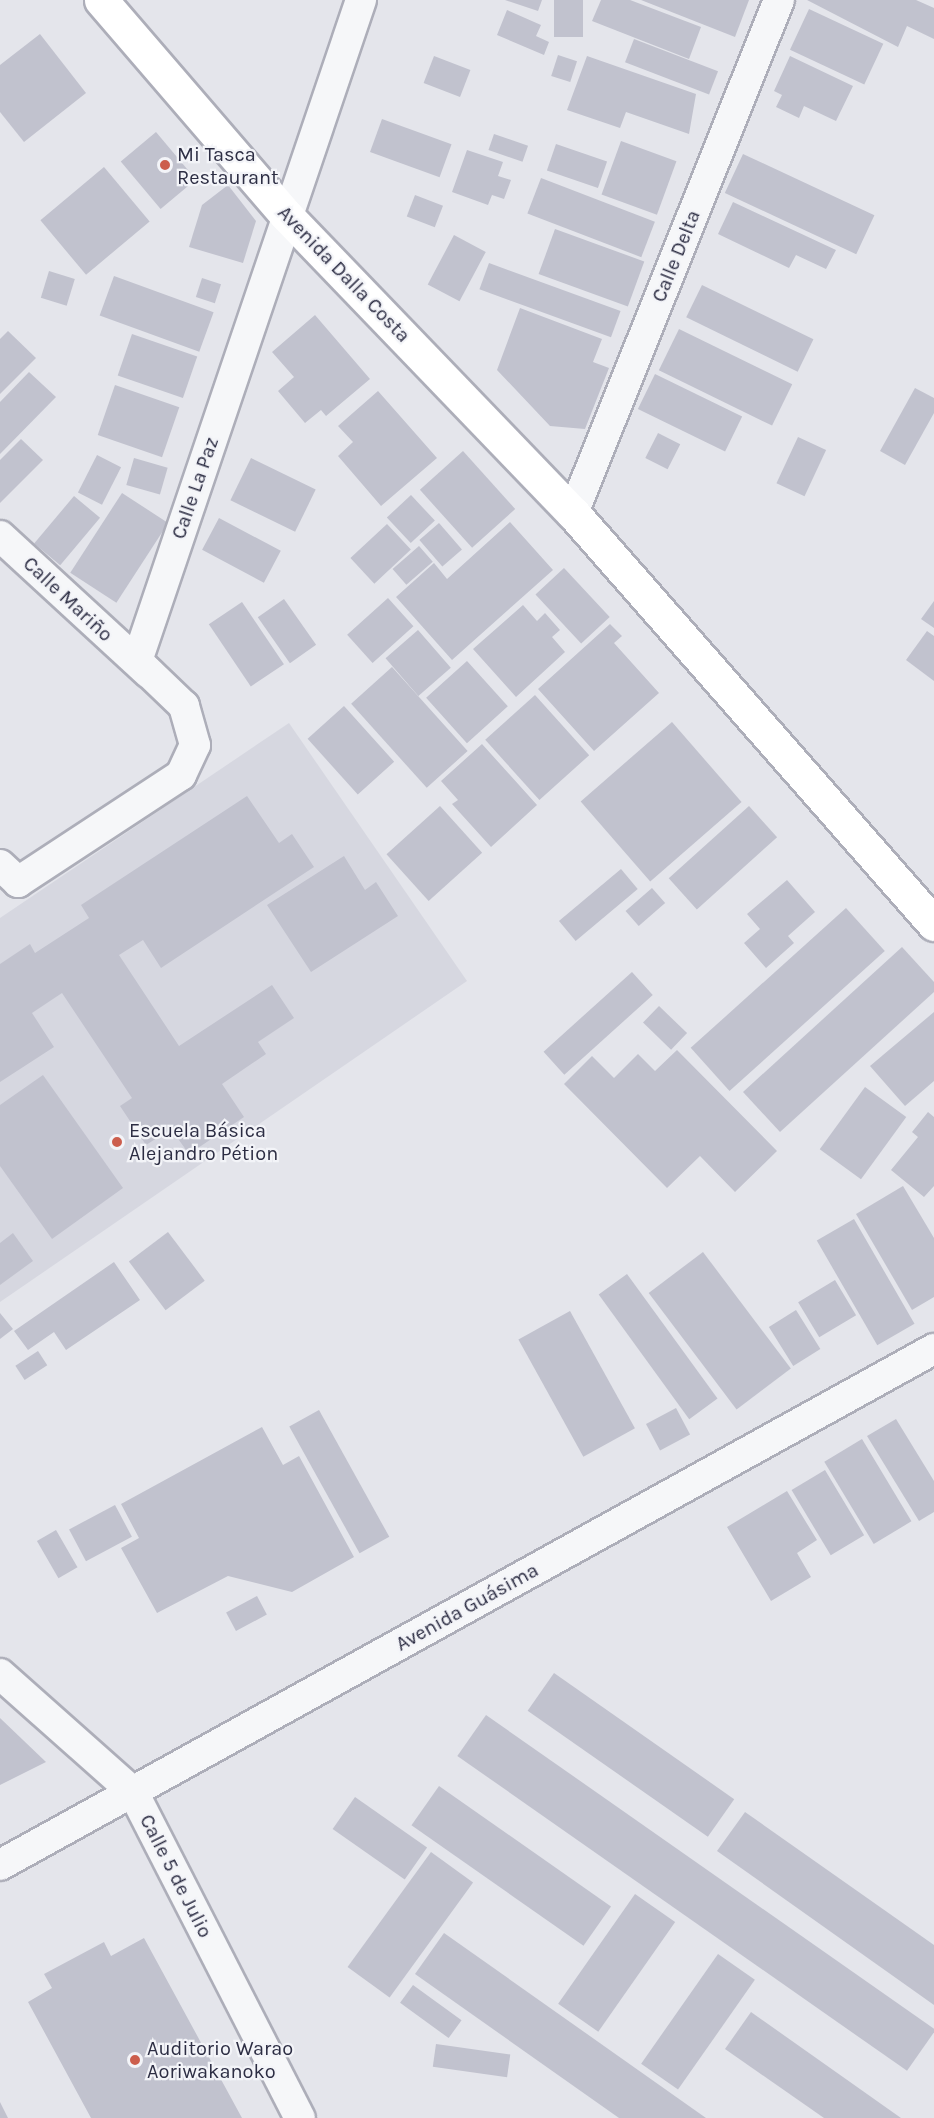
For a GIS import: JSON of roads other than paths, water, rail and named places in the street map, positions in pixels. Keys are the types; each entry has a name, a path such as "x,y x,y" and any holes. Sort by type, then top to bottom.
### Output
{"main road":[{"name":"Avenida Dalla Costa","path":"101,0 286,215 573,513 933,921"}],"street":[{"name":"Calle La Paz","path":"137,661 286,215 361,0"},
{"name":"Calle Delta","path":"573,513 779,0"},
{"name":"Calle Mariño","path":"0,536 137,661"},
{"path":"6,881 181,776 195,745 183,706 137,661"},
{"name":"Avenida Guásima","path":"0,1865 934,1349"},
{"name":"Calle 5 de Julio","path":"0,1674 133,1792 300,2118"}],"place":[{"name":"Mi Tasca Restaurant","path":"165,165"},
{"name":"Escuela Básica Alejandro Pétion","path":"117,1142"},
{"name":"Auditorio Warao Aoriwakanoko","path":"135,2060"}]}
